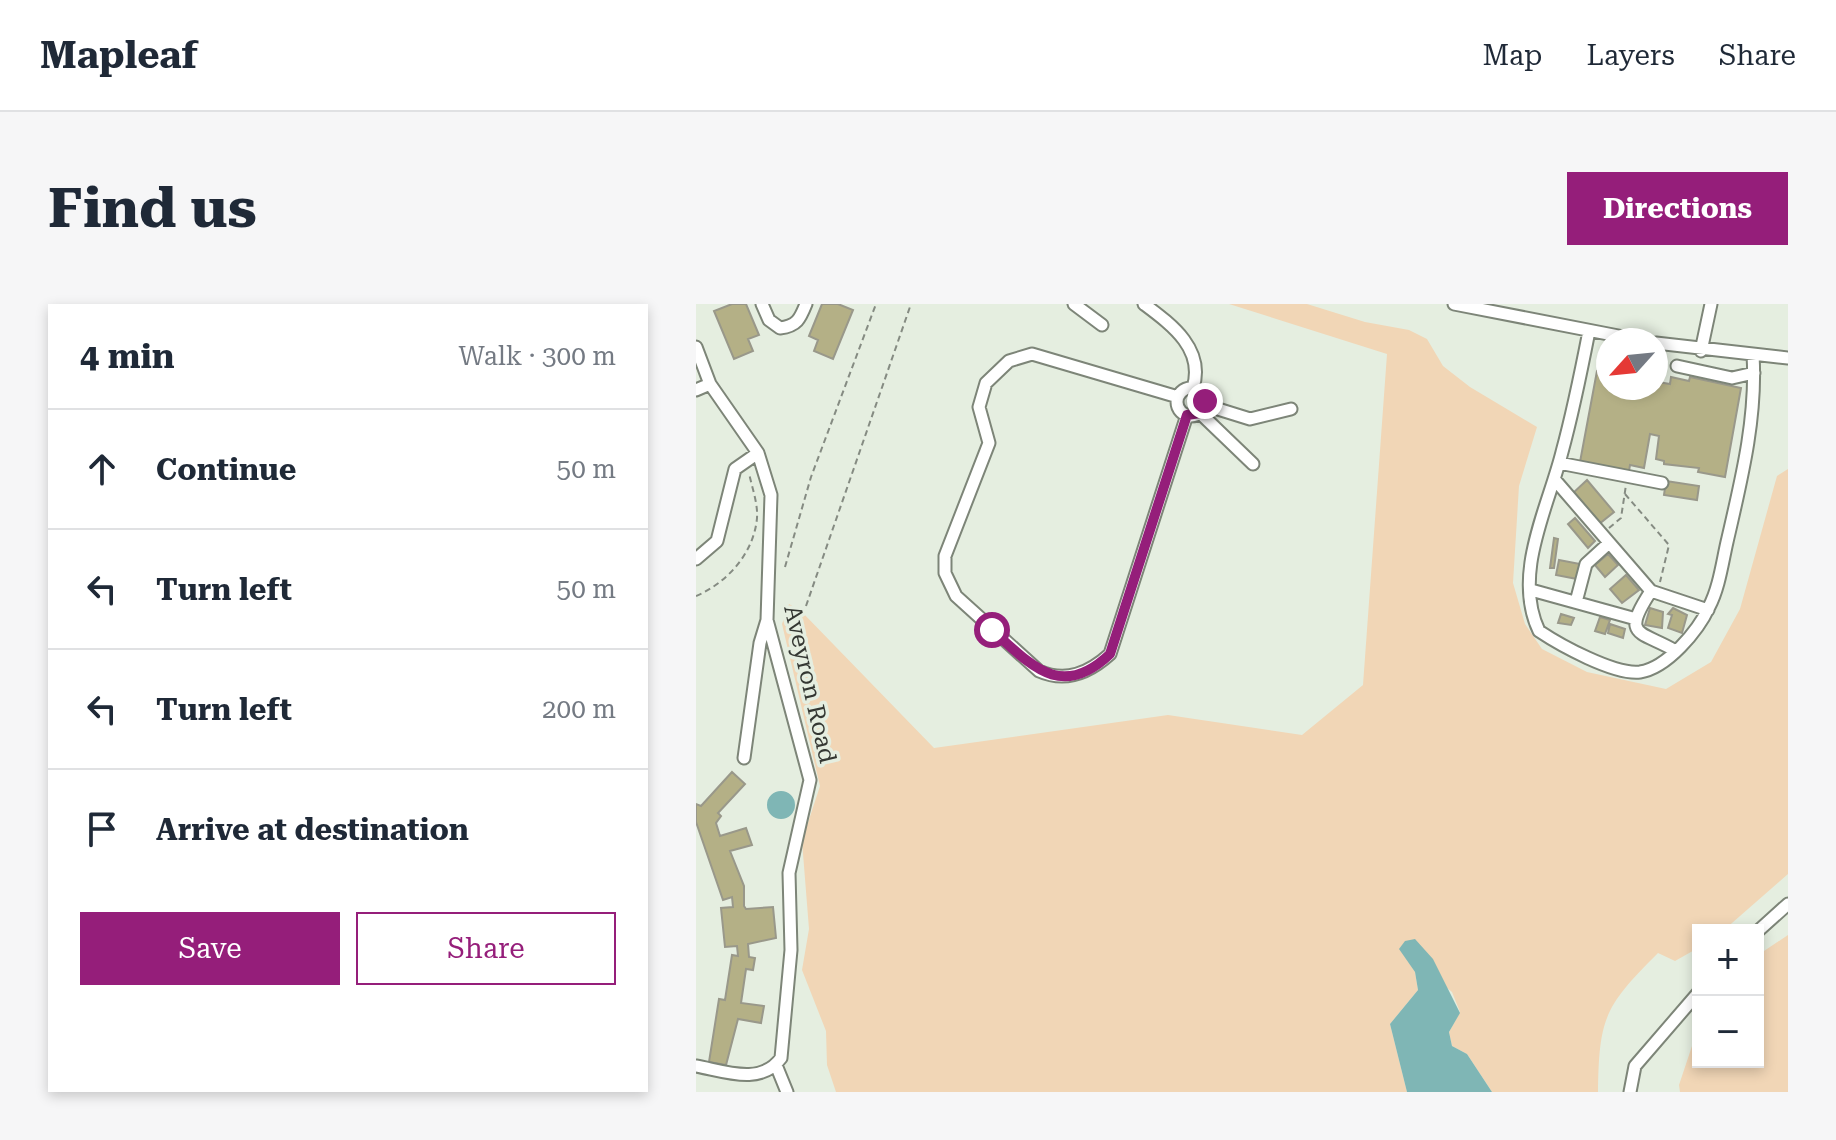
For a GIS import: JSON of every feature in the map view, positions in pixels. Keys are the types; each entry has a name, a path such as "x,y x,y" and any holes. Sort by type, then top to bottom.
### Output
{"street":[{"path":"762,304 769,320 780,328 800,320 806,304"},
{"path":"1074,304 1102,325"},
{"path":"1144,304 1193,351 1197,367 1193,388"},
{"path":"1454,304 1596,332"},
{"path":"1701,351 1711,304"},
{"path":"1589,331 1555,480 1532,548 1530,604 1539,631 1615,668 1637,672 1654,668 1696,629 1708,610 1743,475 1754,373 1753,355"},
{"path":"1668,345 1788,358"},
{"name":"Aveyron Road","path":"696,347 710,384 758,453 771,495 767,620 810,780 809,799 790,861 791,950 781,1058 776,1065"},
{"path":"1178,397 1032,354 1009,361 986,383 979,407 989,443 945,556 945,573 956,596 1039,671 1048,675 1074,676 1088,672 1110,654 1187,415"},
{"path":"1677,366 1732,378 1754,373"},
{"path":"696,390 710,384"},
{"path":"1187,415 1178,406 1178,397 1184,390 1193,388 1202,392 1203,409 1253,464"},
{"path":"1187,415 1203,409 1250,419 1291,409"},
{"path":"696,559 717,541 728,508 732,476 745,461 758,453"},
{"path":"1559,463 1662,483"},
{"path":"1555,480 1651,591 1708,610"},
{"path":"1576,602 1586,564 1606,538"},
{"path":"1531,590 1636,619"},
{"path":"1651,591 1636,619 1638,634 1674,650"},
{"path":"744,758 760,643 767,620"},
{"path":"1764,926 1788,904"},
{"path":"1630,1092 1635,1066 1695,996"},
{"path":"696,1066 756,1075 776,1065 787,1092"}],"path":[{"path":"785,567 811,477 876,304"},
{"path":"806,606 911,304"},
{"path":"696,596 731,574 757,522 745,461"},
{"path":"1606,538 1621,518 1627,477"},
{"path":"1625,494 1669,545 1659,586 1651,591"}],"shaded area":[{"path":"1229,304 1307,304 1365,322 1409,330 1427,339 1443,366 1470,387 1537,427 1519,486 1513,583 1525,624 1542,649 1587,672 1666,689 1711,662 1740,609 1777,476 1788,469 1788,874 1731,924 1692,924 1692,951 1675,961 1658,953 1626,987 1608,1014 1603,1029 1598,1092 1492,1092 1467,1054 1452,1046 1449,1032 1460,1012 1452,992 1400,949 1415,972 1418,990 1390,1024 1407,1092 836,1092 827,1065 826,1031 802,970 809,929 802,841 820,786 782,624 789,604 801,611 934,748 1168,715 1302,735 1363,685 1387,354"},
{"path":"1788,935 1788,1092 1680,1092 1679,1085 1692,1046 1692,1068 1764,1068 1764,951"}],"water":[{"path":"781,791 791,795 795,805 791,815 781,819 771,815 767,805 771,795"},
{"path":"1415,939 1433,959 1460,1013 1449,1032 1452,1046 1467,1054 1492,1092 1407,1092 1390,1024 1418,990 1415,972 1399,949 1405,941"}],"building":[{"path":"732,304 746,304 759,335 748,339 753,351 734,359 714,311"},
{"path":"822,304 838,304 853,310 833,359 814,351 818,340 809,336"},
{"path":"1596,376 1596,400 1668,400 1671,377 1689,381 1690,377 1741,388 1725,477 1698,472 1699,468 1664,464 1664,461 1656,459 1659,436 1650,434 1644,468 1630,465 1629,471 1580,462"},
{"path":"1587,480 1614,512 1599,524 1573,493"},
{"path":"1666,481 1699,486 1697,500 1664,495"},
{"path":"1575,518 1595,541 1588,548 1568,524"},
{"path":"1554,538 1558,539 1554,568 1550,568"},
{"path":"1608,554 1618,565 1605,577 1595,565"},
{"path":"1559,560 1580,564 1577,579 1556,575"},
{"path":"1626,575 1639,590 1622,603 1610,589"},
{"path":"1650,608 1663,612 1662,628 1645,625"},
{"path":"1673,608 1687,615 1682,633 1668,628 1672,615 1668,614"},
{"path":"1561,614 1574,618 1571,625 1558,623"},
{"path":"1600,617 1610,620 1605,634 1595,631"},
{"path":"1610,624 1625,629 1623,638 1608,633"},
{"path":"732,772 745,784 718,813 721,816 716,823 720,836 746,828 752,845 730,851 744,886 744,906 746,909 773,907 776,938 748,944 749,957 755,958 753,970 746,969 741,1003 764,1006 761,1023 738,1019 726,1065 709,1062 719,999 725,1000 732,955 738,956 737,946 725,947 721,908 733,907 732,897 723,900 696,822 696,804 701,806"}],"route":[{"path":"992,630 1031,665 1048,675 1074,676 1088,672 1110,654 1118,637 1187,415 1200,413 1205,401"}]}
